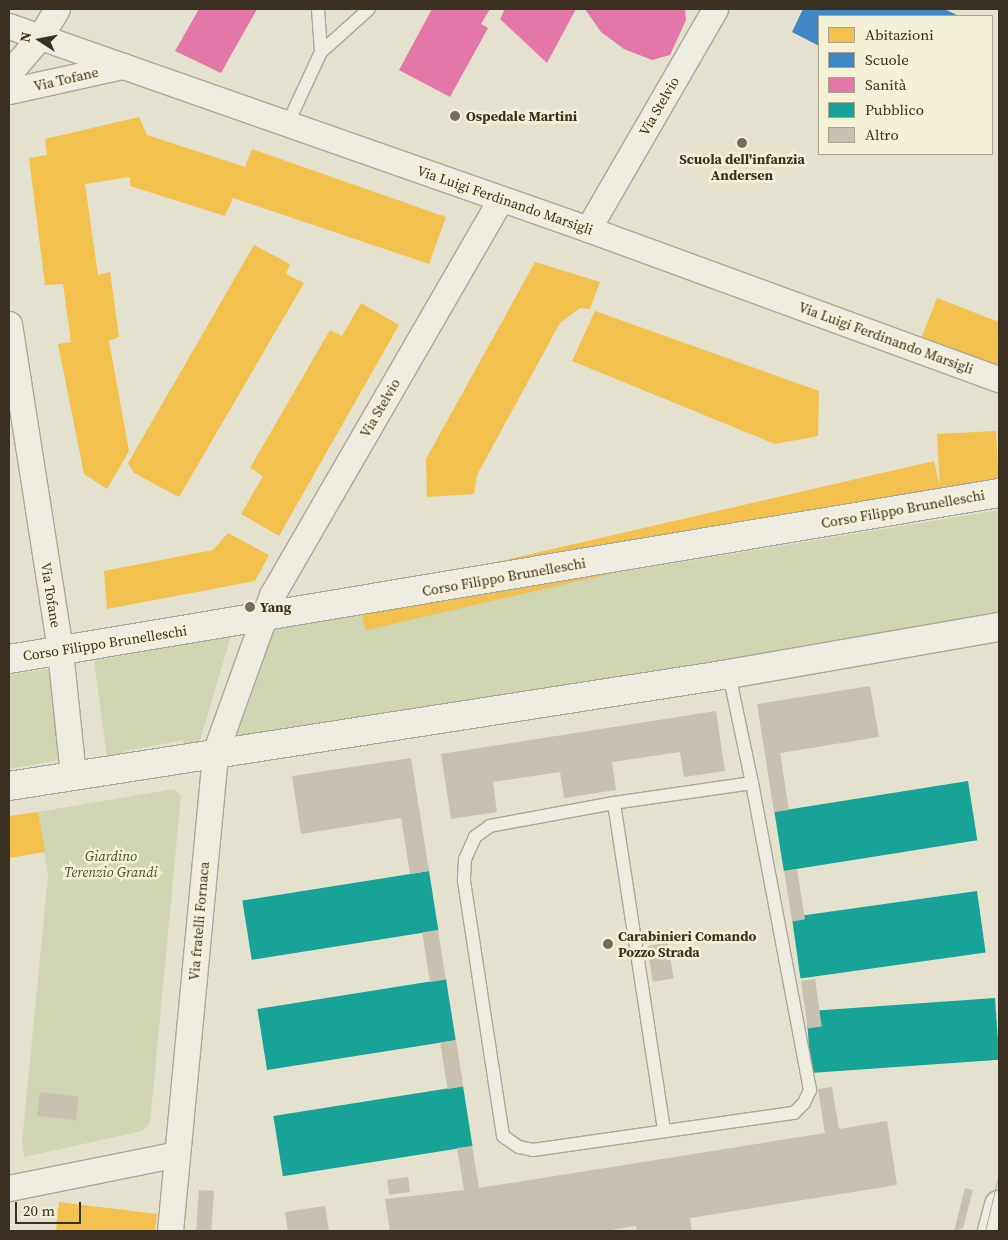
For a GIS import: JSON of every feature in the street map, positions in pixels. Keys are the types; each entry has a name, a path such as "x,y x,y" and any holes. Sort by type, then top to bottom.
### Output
{"street":[{"path":"9,73 40,37 57,9"},
{"name":"Via Stelvio","path":"588,229 715,9"},
{"name":"Via Luigi Ferdinando Marsigli","path":"9,26 588,229 999,379"},
{"name":"Via Tofane","path":"9,91 124,66"},
{"name":"Via Stelvio","path":"262,617 501,199"},
{"name":"Via Tofane","path":"9,324 16,416 60,651 73,775"},
{"name":"Corso Filippo Brunelleschi","path":"9,659 999,493"},
{"name":"Via fratelli Fornaca","path":"170,1231 216,753 262,617"},
{"path":"9,786 729,674 999,627"},
{"path":"9,1188 177,1154"},
{"path":"992,1231 999,1205"}],"lane":[{"path":"318,9 321,52"},
{"path":"288,123 321,52 370,9"},
{"path":"729,674 752,783 810,1090 804,1102 794,1113 533,1150 519,1147 503,1136 464,881 465,858 475,837 490,826 614,803 752,783"},
{"path":"614,803 664,1131"}],"green space":[{"path":"999,510 999,617 231,739 248,706 274,629"},
{"path":"231,636 198,747 180,752 184,740 125,751 120,762 108,764 94,661"},
{"path":"49,669 66,759 9,769 9,675"},
{"name":"Giardino Terenzio Grandi","path":"174,789 181,796 150,1123 142,1131 24,1157 22,1142 48,876 38,812"}],"building: Abitazioni":[{"path":"139,117 147,135 245,167 252,149 446,217 429,264 233,198 225,216 130,186 130,177 85,184 98,275 110,272 119,337 109,341 129,451 107,489 84,474 58,344 71,342 63,284 45,285 29,158 47,155 45,139"},
{"path":"254,245 290,264 286,274 304,283 179,497 134,473 128,463"},
{"path":"535,262 600,282 590,309 580,308 560,323 477,475 474,494 427,497 426,459"},
{"path":"937,298 999,322 999,369 920,341"},
{"path":"361,303 399,325 279,536 241,514 263,476 250,468 330,330 342,336"},
{"path":"595,311 819,391 818,436 775,444 572,361"},
{"path":"996,431 999,484 940,487 937,434"},
{"path":"934,461 942,497 365,630 357,594"},
{"path":"228,533 269,555 255,581 107,609 104,571 213,550"},
{"path":"38,812 45,852 9,858 9,816"},
{"path":"59,1202 157,1214 155,1231 56,1231"}],"building: Scuole":[{"path":"803,9 944,9 957,15 818,15 818,45 792,32"}],"building: Sanità":[{"path":"199,9 257,9 221,73 175,51"},
{"name":"Ospedale Martini","path":"432,9 490,9 481,24 488,28 450,97 399,70"},
{"path":"505,9 576,9 547,63 500,19"},
{"path":"585,9 685,9 686,20 670,55 652,60 624,49 601,32"}],"building: Pubblico":[{"path":"968,781 977,840 784,871 774,812"},
{"path":"429,871 438,930 252,960 242,901"},
{"path":"977,891 986,952 800,978 792,917"},
{"path":"446,979 456,1040 267,1070 257,1009"},
{"path":"995,998 999,1060 811,1073 806,1011"},
{"path":"463,1086 473,1146 283,1176 273,1116"}],"building: Altro":[{"path":"870,686 879,737 780,753 789,810 774,812 757,704"},
{"path":"716,711 725,771 684,777 680,752 612,762 616,790 564,798 560,772 493,782 497,812 451,819 441,754"},
{"path":"411,758 429,871 410,874 401,818 301,834 292,776"},
{"path":"797,869 805,919 792,921 784,871"},
{"path":"438,930 446,979 430,982 422,933"},
{"path":"668,943 674,979 653,982 647,946"},
{"path":"815,979 822,1027 808,1028 801,981"},
{"path":"456,1040 463,1086 448,1089 440,1043"},
{"path":"832,1087 839,1129 887,1121 897,1185 690,1218 692,1231 637,1231 636,1226 604,1231 390,1231 385,1199 464,1190 457,1148 472,1146 479,1188 825,1133 818,1089"},
{"path":"40,1092 79,1097 76,1121 37,1116"},
{"path":"408,1177 410,1192 389,1195 387,1180"},
{"path":"965,1188 973,1190 963,1228 954,1231"},
{"path":"199,1190 214,1191 211,1231 196,1231"},
{"path":"325,1206 329,1231 288,1231 285,1212"}],"tram line":[{"path":"985,1231 999,1173"},
{"path":"998,1231 999,1225"}],"place":[{"name":"Ospedale Martini","path":"455,116"},
{"name":"Scuola dell'infanzia Andersen","path":"742,143"},
{"name":"Yang","path":"250,607"},
{"name":"Carabinieri Comando Pozzo Strada","path":"608,944"}]}
